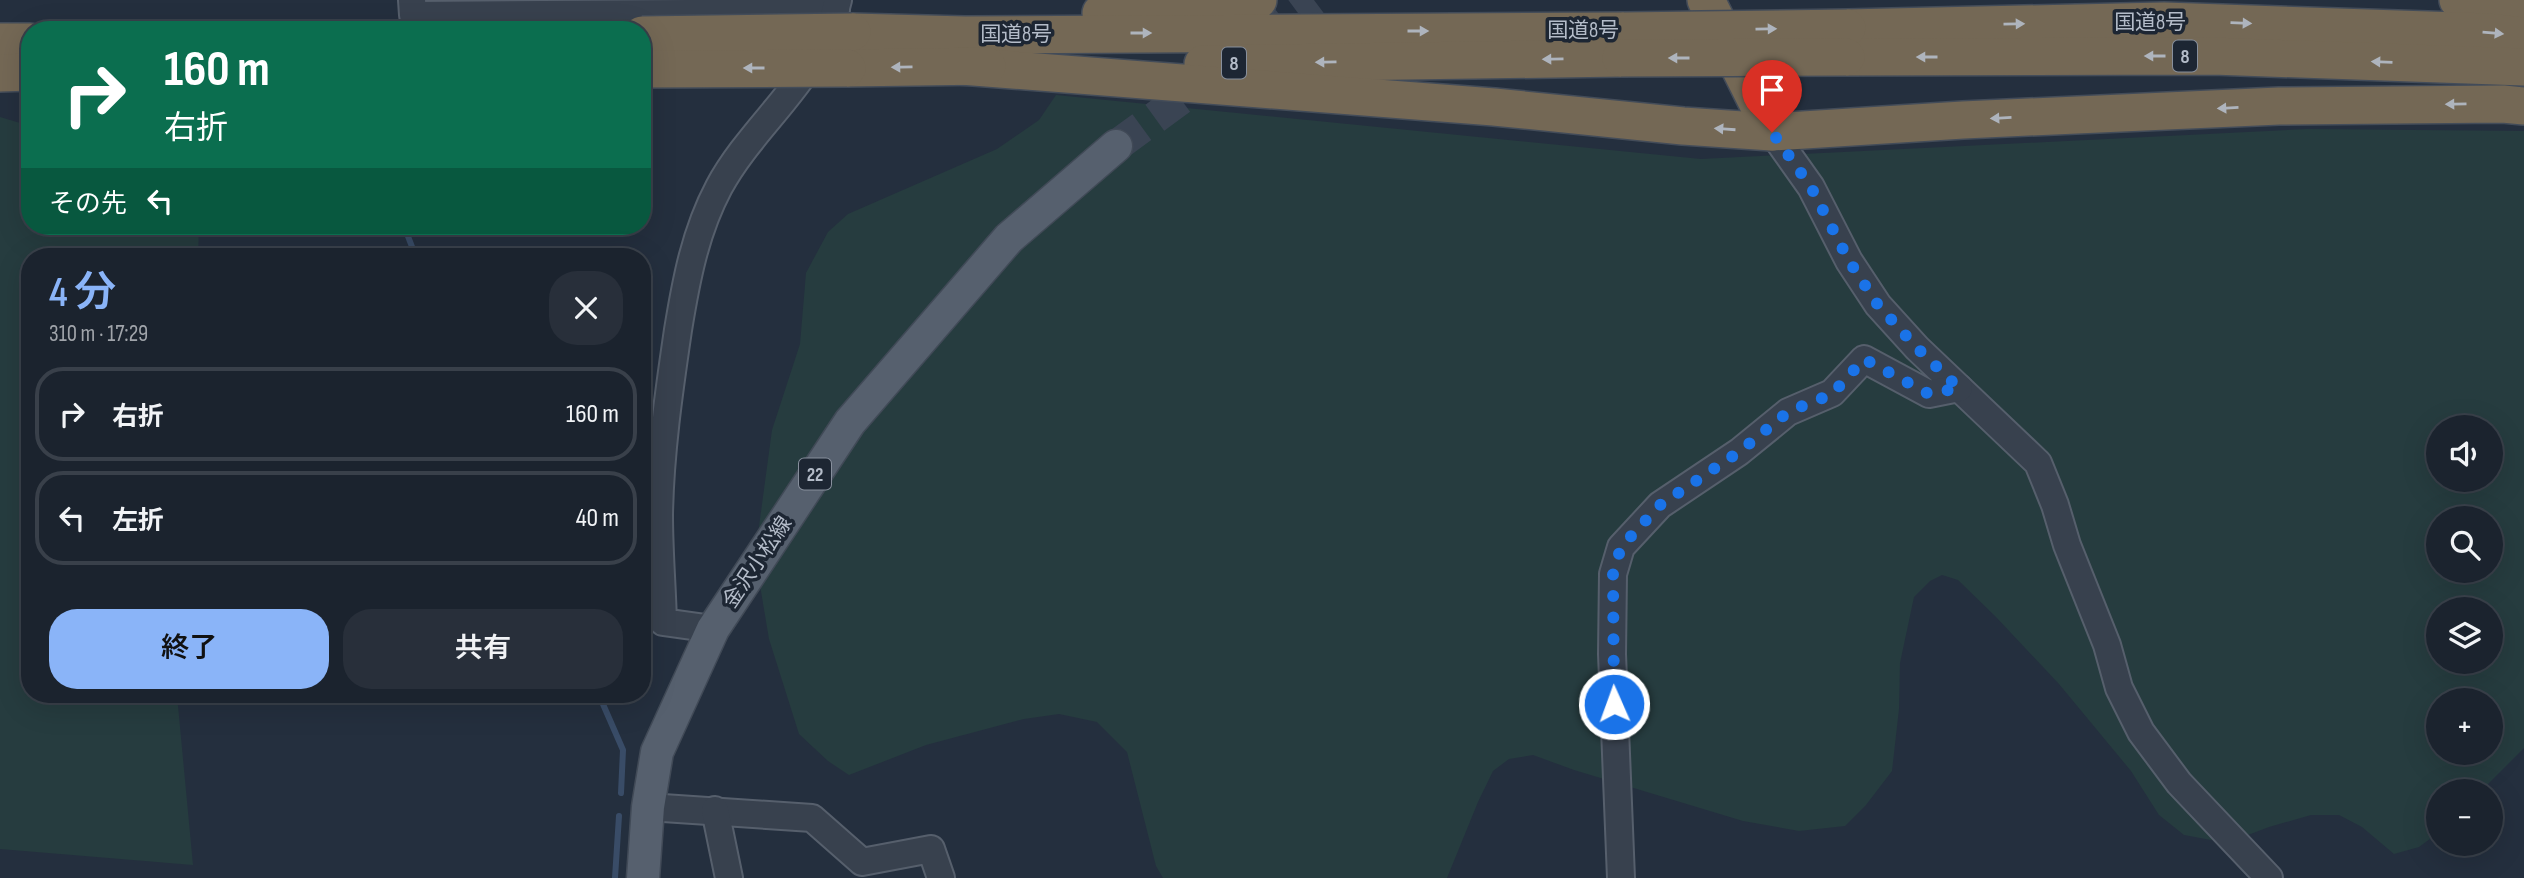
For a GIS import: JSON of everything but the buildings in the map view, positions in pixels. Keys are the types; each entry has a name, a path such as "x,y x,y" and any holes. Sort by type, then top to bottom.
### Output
{"highway":[{"name":"8","path":"963,50 1124,9 1258,0"},
{"path":"1706,0 1772,132"},
{"path":"2458,0 2524,11"},
{"name":"国道8号","path":"1847,43 2164,21 2488,32 2524,36"},
{"name":"国道8号","path":"651,35 843,27 963,50 1847,43 2524,67"},
{"name":"国道8号","path":"651,67 843,27"},
{"path":"0,42 21,42"},
{"name":"8","path":"963,50 1494,107 1772,132 2279,106 2524,106"},
{"path":"0,73 21,72"}],"main road":[{"name":"金沢小松線","path":"643,878 648,807 657,752 713,629 850,422 1009,238 1116,146"}],"street":[{"path":"412,0 413,15 689,13 843,27"},
{"path":"713,629 663,622 659,514 669,388 686,284 698,236 719,187 738,158 797,87 820,47 843,27"},
{"path":"1772,132 1811,187 1849,261 1878,305 1917,348 2038,463 2107,645 2119,688 2141,732 2179,783 2269,878"},
{"path":"1621,878 1612,654 1613,574 1621,547 1660,505 1739,452 1788,412 1832,394 1864,359 1929,394 1959,388"},
{"path":"648,807 812,818 862,862 931,849 940,878"},
{"path":"715,810 729,878"}],"green space":[{"path":"1056,95 1701,159 2308,129 2524,131 2524,748 2493,779 2426,779 2426,842 2419,847 2394,854 2362,827 2339,815 2311,815 2240,838 2211,840 2184,835 2159,815 2131,771 2059,684 1958,580 1942,575 1930,581 1914,597 1900,663 1899,709 1892,771 1866,805 1845,826 1799,831 1743,821 1533,755 1509,759 1493,771 1447,878 1163,878 1156,866 1127,752 1097,722 1059,714 1024,719 926,745 849,775 828,761 799,734 769,639 755,556 772,430 800,344 806,273 828,232 848,214 997,149 1039,120"},
{"path":"0,117 21,123 21,235 199,235 198,248 21,248 21,703 178,703 193,865 0,849"}],"waterway":[{"path":"407,235 413,248"},
{"path":"602,703 623,750 621,793"},
{"path":"615,878 619,816"}],"tunnel":[{"path":"1259,41 1314,0"},
{"path":"1116,146 1212,76"}],"route":[{"path":"1614,704 1613,574 1621,547 1660,505 1739,452 1788,412 1832,394 1864,359 1929,394 1959,388 1917,348 1878,305 1849,261 1811,187 1772,132"}]}
